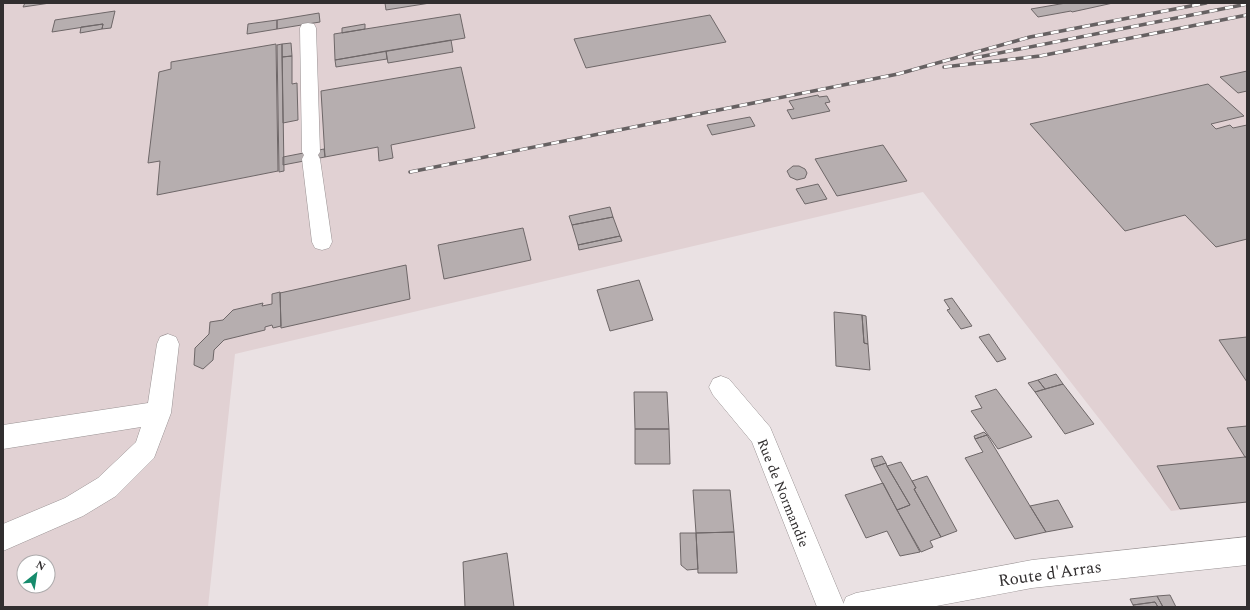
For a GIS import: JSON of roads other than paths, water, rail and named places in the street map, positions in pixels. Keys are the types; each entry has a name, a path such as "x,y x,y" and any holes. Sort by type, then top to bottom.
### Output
{"main road":[{"path":"308,28 311,156 322,242"},
{"path":"3,538 74,507 107,487 145,450 158,413 168,344"},
{"name":"Rue de Normandie","path":"721,387 761,435 831,607"},
{"path":"3,437 158,413"},
{"name":"Route d'Arras","path":"856,607 1032,574 1247,551"}],"railway":[{"path":"410,172 898,74 1030,37 1206,3"},
{"path":"974,58 1247,4"},
{"path":"944,67 1040,56 1247,15"}]}
